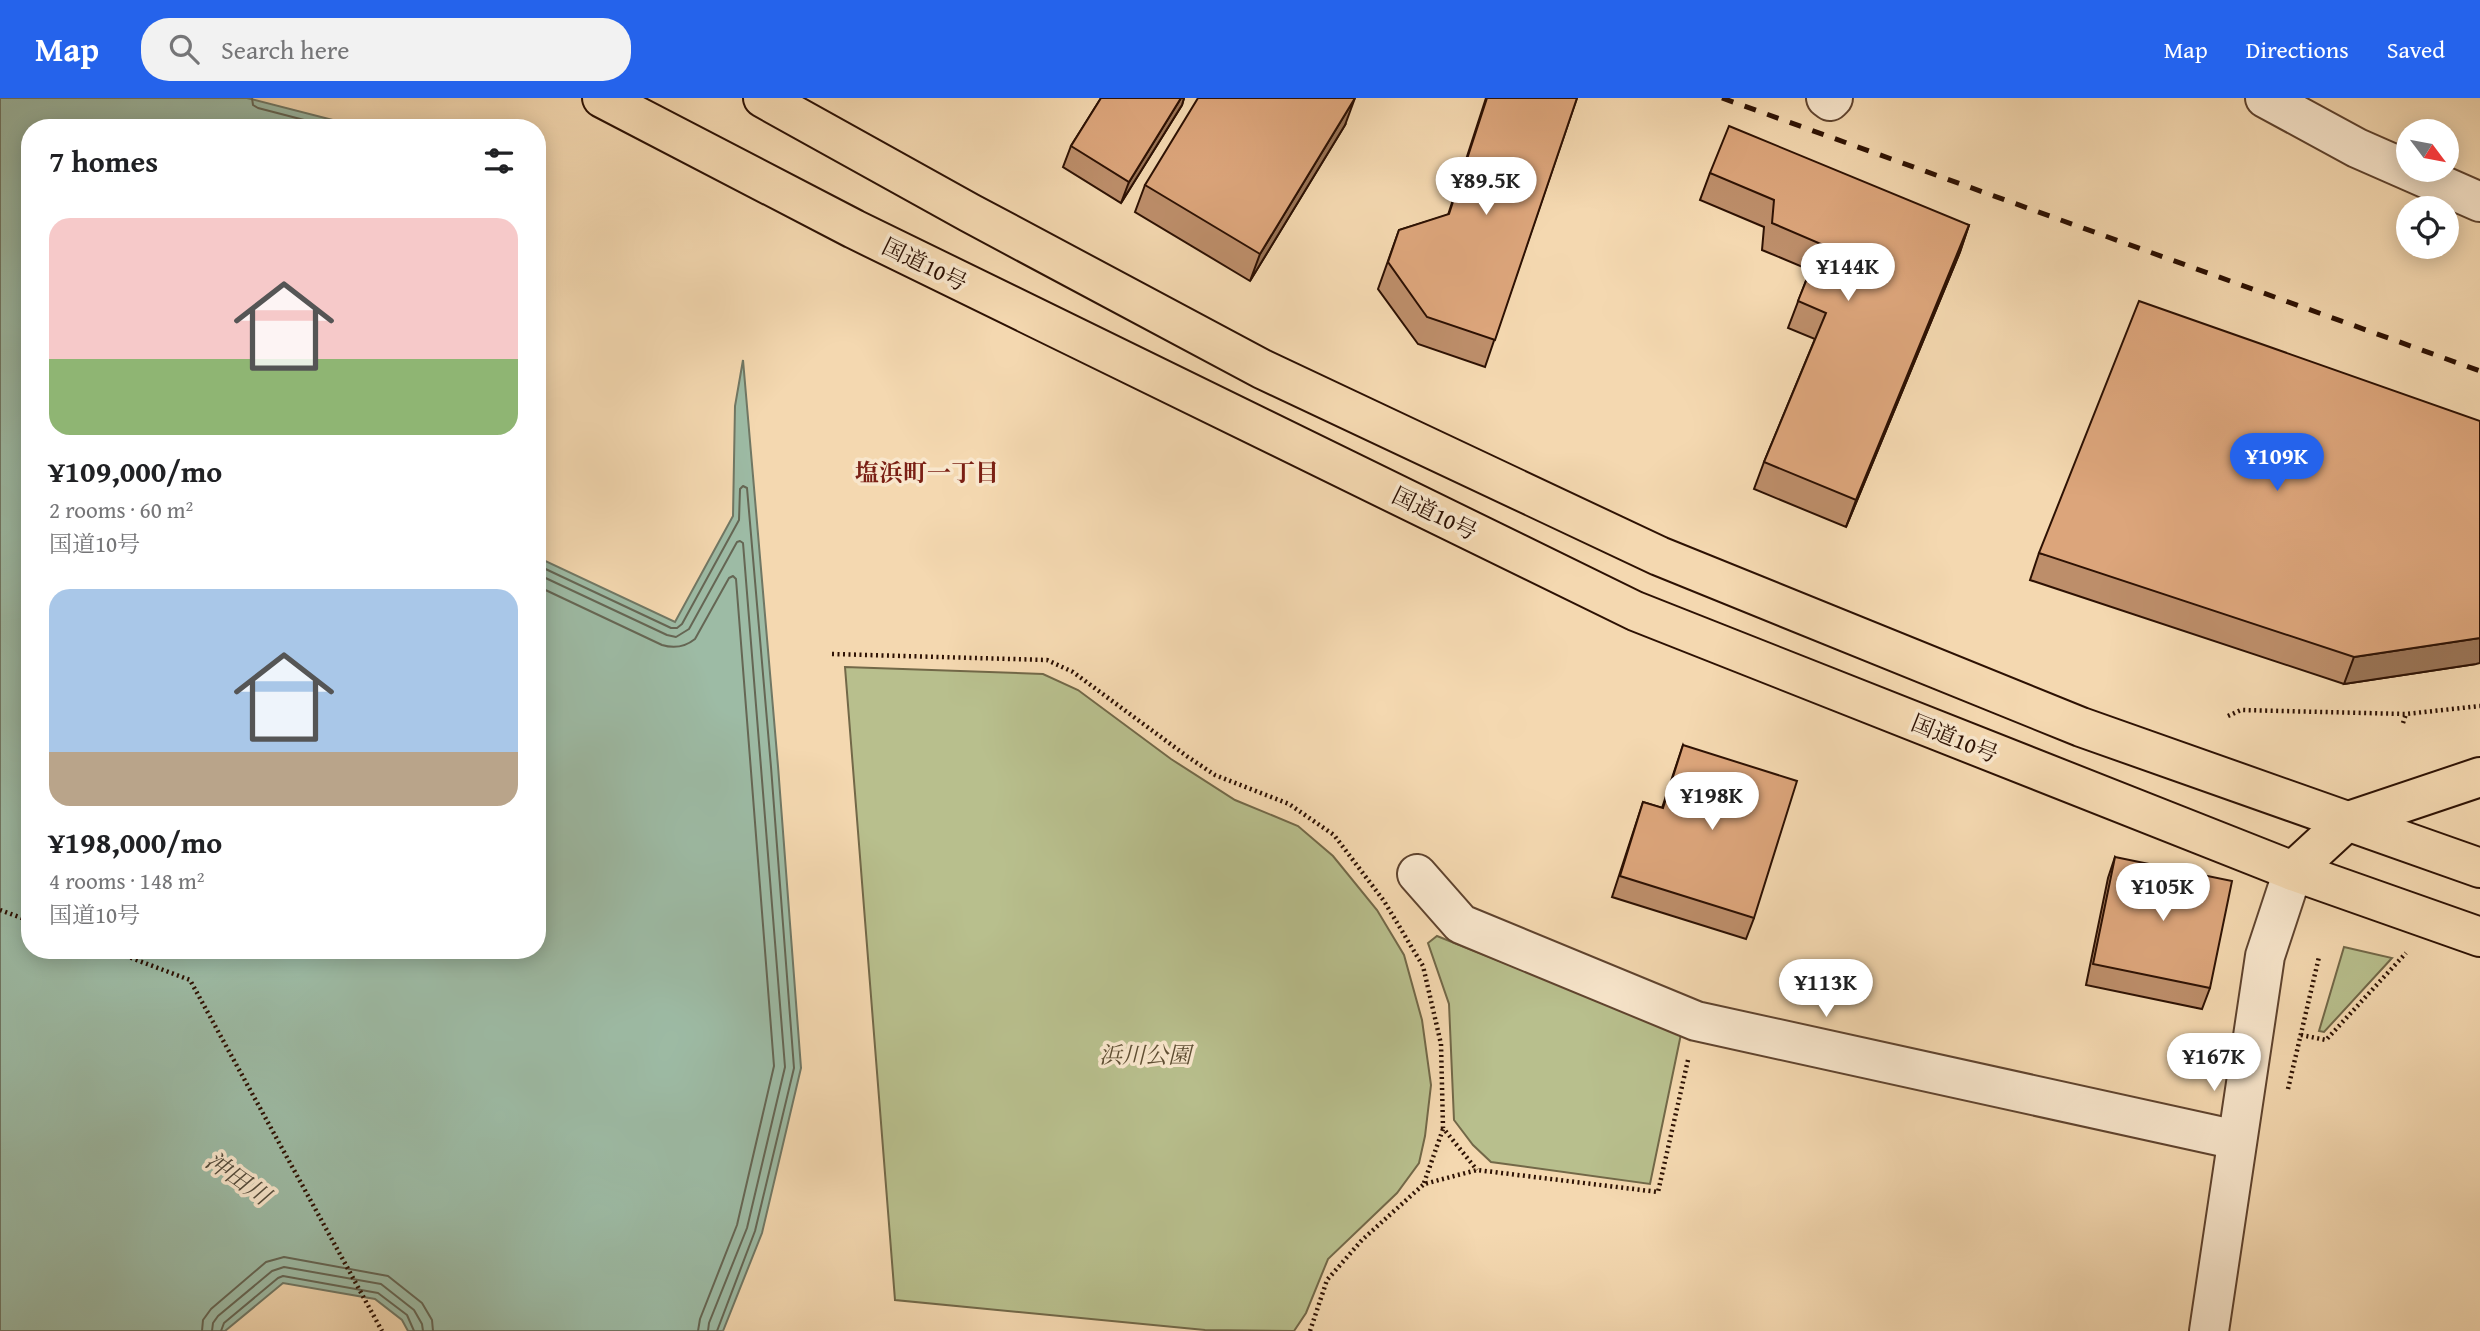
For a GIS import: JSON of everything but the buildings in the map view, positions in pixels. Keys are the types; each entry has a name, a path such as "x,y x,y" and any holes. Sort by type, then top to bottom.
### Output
{"main road":[{"name":"国道10号","path":"602,98 866,235 1635,611 2293,872 2480,937"},
{"path":"763,98 970,213 1262,369 1659,556 2081,727 2480,868"},
{"path":"2293,872 2346,822 2480,777"}],"street":[{"path":"1826,98 1830,101 1833,98"},
{"path":"2265,98 2357,148 2480,202"},
{"path":"2208,1331 2265,956 2293,872"},
{"path":"1417,874 1461,924 1696,1021 2238,1140"}],"path":[{"path":"832,654 1047,660 1073,672 1215,775 1289,804 1334,835 1384,901 1423,966 1441,1044 1443,1128 1424,1184"},
{"path":"2228,716 2241,710 2406,714 2480,706"},
{"path":"2403,723 2406,714"},
{"path":"0,910 21,918"},
{"path":"2301,1035 2326,1040 2406,953"},
{"path":"2284,1102 2319,957"},
{"path":"135,959 190,979 382,1331"},
{"path":"1310,1331 1327,1280 1362,1240 1424,1184 1477,1170 1658,1192 1696,1021"},
{"path":"1443,1128 1477,1170"}],"green space":[{"name":"浜川公園","path":"845,667 1043,674 1078,690 1171,759 1235,800 1298,826 1333,856 1377,910 1404,955 1422,1020 1431,1085 1425,1136 1419,1163 1397,1193 1328,1259 1306,1313 1294,1331 1205,1330 895,1300"},
{"path":"1437,936 1681,1034 1650,1184 1491,1162 1473,1145 1454,1120 1449,1004 1428,943"},
{"path":"2344,947 2392,958 2324,1032 2319,1031"}],"water":[{"name":"沖田川","path":"0,98 247,98 329,119 21,119 21,959 546,959 546,561 675,622 733,516 735,406 743,360 801,1068 762,1233 723,1331 408,1331 402,1320 375,1299 283,1283 225,1331 0,1331"}],"railway":[{"path":"1722,98 2480,371"}],"district":[{"name":"塩浜町一丁目","path":"927,472"}]}
